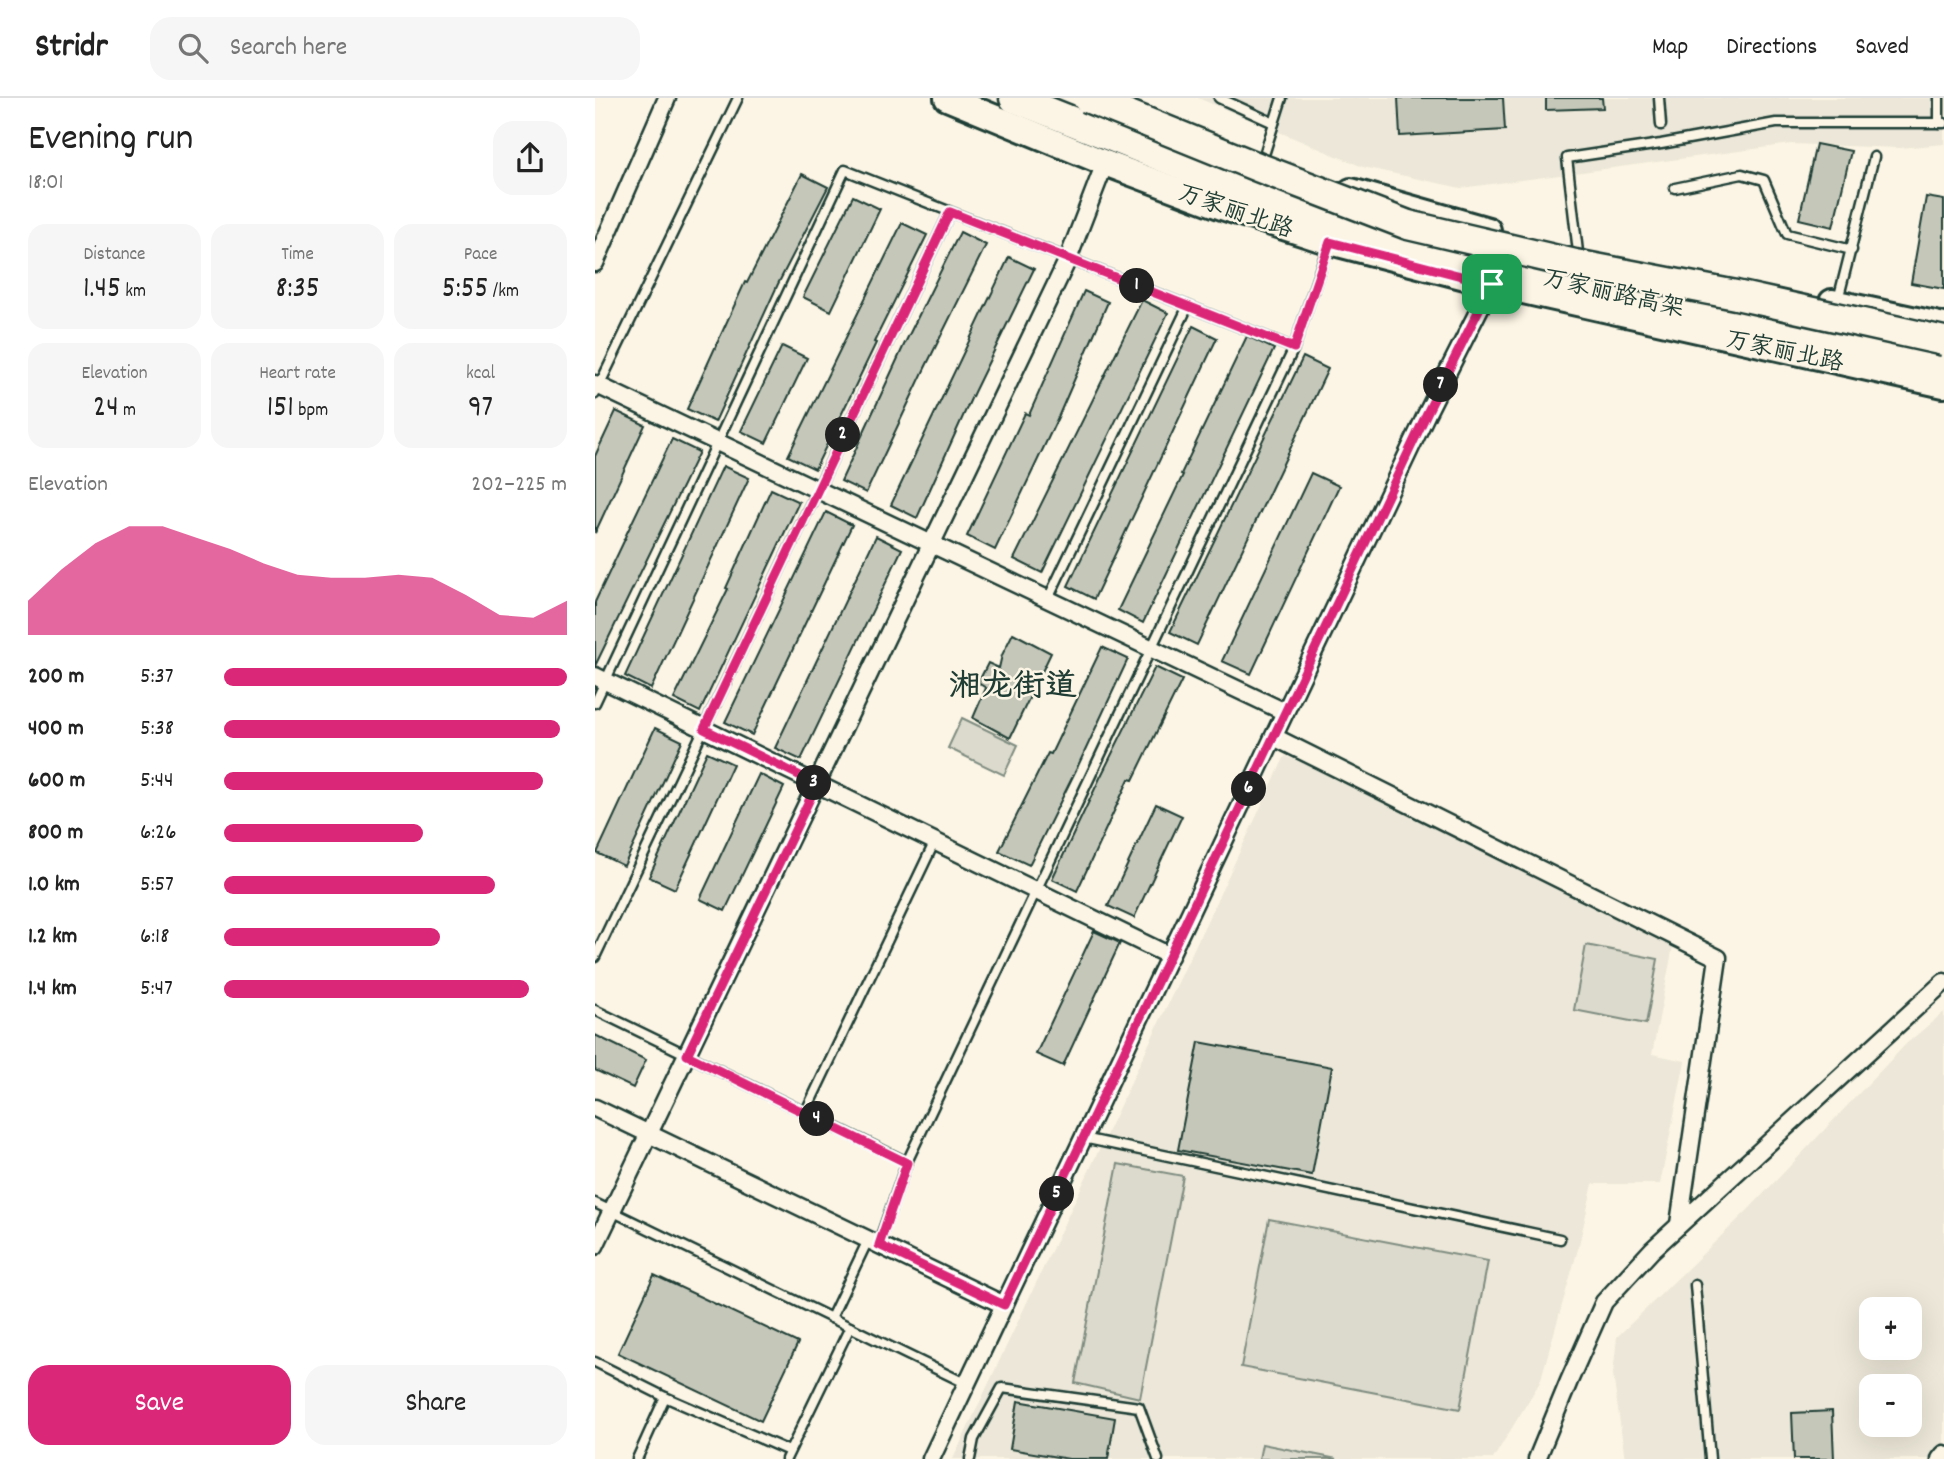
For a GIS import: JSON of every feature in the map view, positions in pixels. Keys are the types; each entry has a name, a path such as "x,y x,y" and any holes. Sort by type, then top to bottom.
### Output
{"highway":[{"name":"万家丽路高架","path":"1014,98 1250,192 1405,242 1571,283 1944,364"},
{"name":"万家丽路高架","path":"1087,98 1408,225 1575,264 1736,295 1944,341"}],"main road":[{"name":"万家丽北路","path":"947,98 1222,208 1330,242 1492,284 1944,385"},
{"path":"1116,98 1263,158 1358,193 1459,222 1578,252 1944,326"}],"street":[{"path":"595,263 667,98"},
{"path":"595,1246 1068,259 1105,163"},
{"path":"931,1459 1427,413 1492,284"},
{"path":"596,388 717,442 1285,712"},
{"path":"600,678 1170,956"},
{"path":"1274,737 1718,958 1679,1224"},
{"path":"1537,1459 1604,1302 1679,1224 1944,982"},
{"path":"595,1108 1004,1305"},
{"path":"1940,1459 1944,1454"}],"lane":[{"path":"596,388 737,98"},
{"path":"1219,98 1274,123"},
{"path":"1263,158 1282,98"},
{"path":"1660,98 1661,125"},
{"path":"1578,252 1567,158 1776,123 1942,123 1939,98"},
{"path":"1837,303 1874,157"},
{"path":"595,703 600,678 717,442 845,170 1294,348"},
{"path":"1675,188 1742,174 1764,180 1787,234 1851,250"},
{"path":"595,957 950,212"},
{"path":"831,1318 873,1242 907,1163 1294,348 1330,242"},
{"path":"1048,599 1188,306"},
{"path":"805,1113 935,841"},
{"path":"595,1010 907,1163"},
{"path":"1083,1138 1560,1239"},
{"path":"595,1203 967,1384"},
{"path":"1695,1285 1710,1459"},
{"path":"595,1362 787,1455 850,1327"},
{"path":"970,1459 974,1439 1002,1388 1139,1407 1158,1459"},
{"path":"638,1459 665,1396"}],"shaded area":[{"path":"1198,98 1944,98 1944,144 1900,148 1791,144 1461,188 1363,167"},
{"path":"962,718 1018,745 1004,775 948,748"},
{"path":"1285,756 1318,769 1338,766 1675,936 1652,1054 1685,1061 1660,1184 1593,1184 1578,1249 1540,1382 1493,1459 953,1459"},
{"path":"1586,945 1658,959 1646,1024 1574,1010"},
{"path":"1944,1012 1944,1459 1625,1459 1613,1374 1617,1337 1749,1209 1906,1044"},
{"path":"1118,1164 1183,1176 1140,1398 1075,1383"},
{"path":"1269,1219 1488,1261 1460,1409 1241,1367"},
{"path":"1262,1444 1337,1459 1259,1459"}],"building":[{"path":"1398,98 1503,98 1505,130 1400,136"},
{"path":"1546,98 1602,98 1603,108 1546,110"},
{"path":"1816,144 1851,151 1833,227 1799,219"},
{"path":"802,174 828,187 778,284 715,422 687,409 745,282 747,283"},
{"path":"853,196 880,209 831,311 803,297"},
{"path":"1926,197 1944,200 1944,289 1911,283"},
{"path":"902,223 927,235 815,469 788,456"},
{"path":"960,232 986,245 866,493 841,481"},
{"path":"1009,257 1034,269 917,518 891,505"},
{"path":"1084,291 1108,302 1059,415 995,550 967,536 1025,413 1029,415"},
{"path":"1142,300 1168,313 1042,573 1014,559"},
{"path":"1193,326 1217,338 1094,599 1068,586"},
{"path":"1247,336 1274,349 1143,623 1118,610"},
{"path":"782,346 807,358 766,443 741,431"},
{"path":"1303,357 1328,369 1197,645 1170,632"},
{"path":"616,411 645,425 595,533 595,456"},
{"path":"672,439 699,452 595,666 595,602"},
{"path":"723,466 749,478 651,689 625,676"},
{"path":"1311,473 1339,486 1251,674 1222,661"},
{"path":"771,489 799,502 700,712 674,699 728,589 726,588"},
{"path":"826,512 852,525 752,735 725,722"},
{"path":"876,536 902,549 801,760 775,748"},
{"path":"1013,633 1051,653 1010,738 973,718 986,688 978,683 988,663 999,668"},
{"path":"1102,647 1128,659 1029,865 999,851 1048,753 1051,754"},
{"path":"1155,667 1182,680 1133,780 1129,779 1077,891 1052,879"},
{"path":"655,728 682,741 624,866 597,853"},
{"path":"707,752 733,764 675,889 649,877"},
{"path":"759,774 784,787 725,911 700,899"},
{"path":"1156,804 1182,816 1134,918 1108,906"},
{"path":"1094,931 1120,943 1063,1066 1036,1054"},
{"path":"595,1035 646,1060 633,1088 595,1070"},
{"path":"1199,1042 1332,1067 1312,1175 1178,1150"},
{"path":"654,1275 798,1343 761,1421 618,1353"},
{"path":"1018,1401 1115,1418 1108,1459 1069,1459 1010,1449"},
{"path":"1832,1411 1834,1459 1794,1459 1792,1413"}],"district":[{"name":"湘龙街道","path":"1013,684"}],"route":[{"path":"950,212 1294,348 1330,242 1492,284 1427,413 1004,1305 879,1245 907,1163 687,1055 817,784 704,729 950,212"}]}
